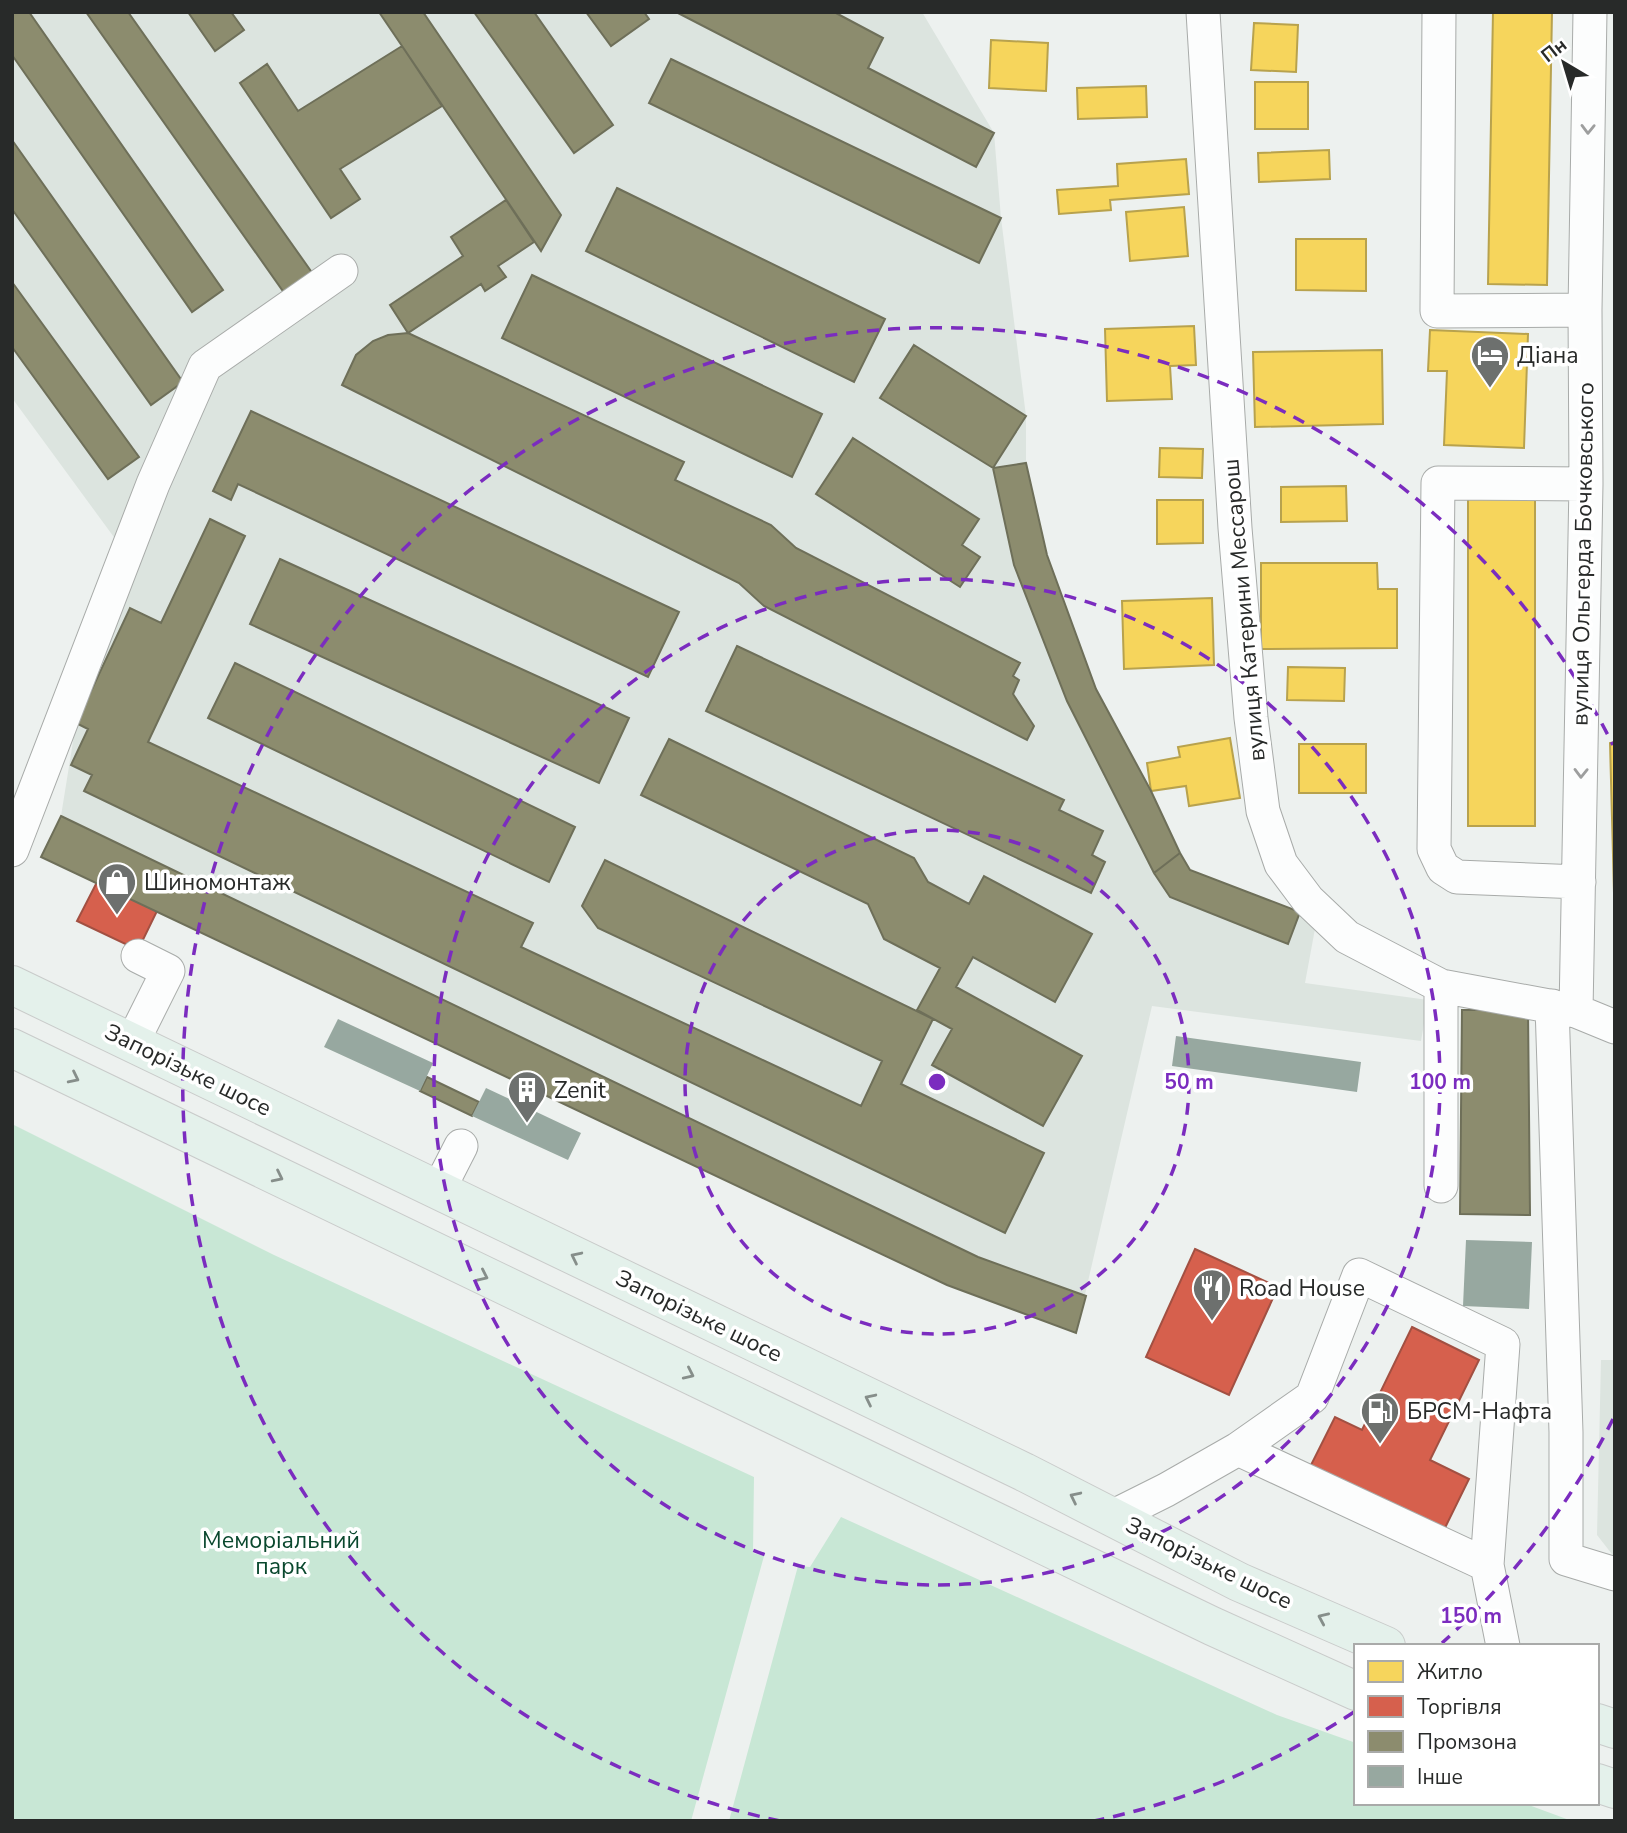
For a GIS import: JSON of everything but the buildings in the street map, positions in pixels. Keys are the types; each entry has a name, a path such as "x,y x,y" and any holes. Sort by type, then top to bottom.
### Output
{"main road":[{"name":"Запорізьке шосе","path":"12,985 1114,1517 1239,1582 1381,1644"},
{"path":"12,1048 1212,1626 1354,1690"}],"street":[{"name":"вулиця Катерини Мессарош","path":"1203,12 1235,528 1251,718 1263,811 1281,864 1308,900 1347,937 1441,986 1564,1008"},
{"path":"1439,12 1437,311 1585,310"},
{"name":"вулиця Ольгерда Бочковського","path":"1590,12 1579,882 1564,1008 1566,1559 1615,1574"},
{"path":"12,850 153,484 205,366 341,271"},
{"path":"1579,882 1457,877 1443,868 1434,849 1438,482 1586,484"},
{"path":"132,1043 168,971 138,956"},
{"path":"1441,986 1441,1186"},
{"path":"1564,1008 1615,1027"},
{"path":"438,1191 461,1146"},
{"path":"1114,1517 1238,1449 1312,1397 1359,1275 1503,1344 1488,1565 1503,1644"},
{"path":"1238,1449 1488,1565"}],"shaded area":[{"path":"12,12 922,12 994,133 1001,218 1026,416 1026,463 1047,555 1096,689 1190,870 1317,918 1305,983 1428,1000 1421,1041 1152,1006 1076,1333 947,1285 41,857 61,816 76,723 138,570 12,398"},
{"path":"1601,1360 1615,1360 1615,1558 1597,1535"}],"green space":[{"name":"Меморіальний парк","path":"12,1124 274,1255 754,1477 753,1553 764,1556 691,1821 12,1821"},
{"path":"841,1517 1277,1715 1354,1742 1354,1805 1528,1805 1572,1821 729,1821 798,1566 810,1567"}],"place":[{"name":"Діана","path":"1490,389"},
{"name":"Шиномонтаж","path":"117,916"},
{"name":"Zenit","path":"527,1124"},
{"name":"Road House","path":"1212,1322"},
{"name":"БРСМ-Нафта","path":"1380,1445"}]}
